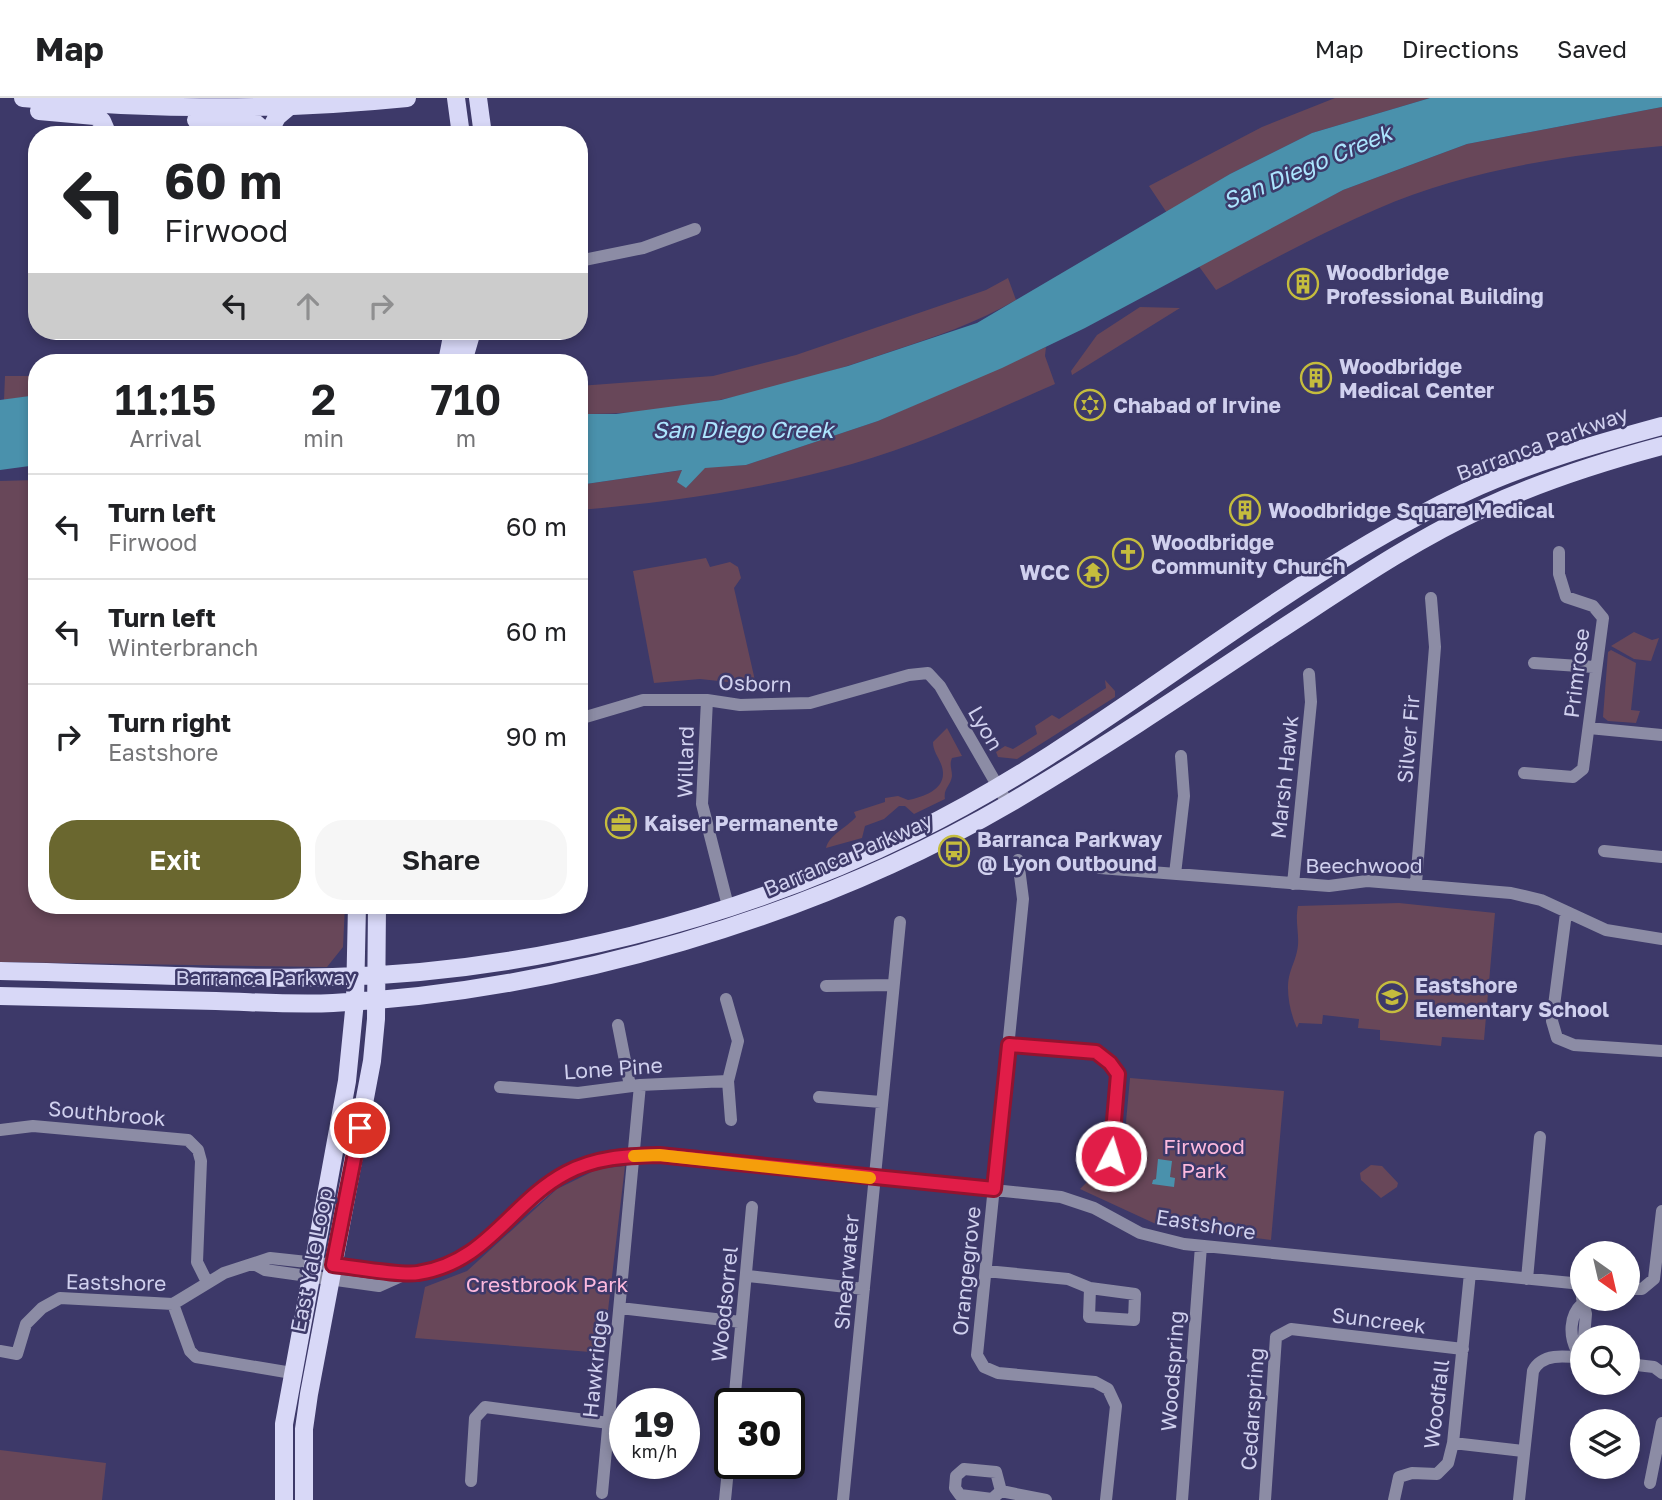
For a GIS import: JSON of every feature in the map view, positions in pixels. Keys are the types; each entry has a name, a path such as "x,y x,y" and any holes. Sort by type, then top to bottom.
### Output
{"main road":[{"path":"16,98 26,109 94,116 104,126"},
{"path":"23,98 166,108 290,106 407,98"},
{"path":"456,98 460,126"},
{"path":"478,98 482,126"},
{"path":"112,126 118,115 131,106"},
{"path":"272,126 276,117 290,106"},
{"path":"166,108 179,119 253,121 259,126"},
{"name":"Barranca Parkway","path":"0,971 356,976 472,965 565,949 641,932 728,906 836,868 917,831 997,786 1113,713 1372,543 1473,489 1590,445 1662,426"},
{"name":"Barranca Parkway","path":"0,996 281,1002 376,998 513,982 662,946 740,922 915,855 1008,804 1126,731 1383,562 1483,508 1585,468 1662,446"},
{"path":"1317,577 1330,597"},
{"name":"East Yale Loop","path":"284,1500 284,1424 347,1081 355,1000 357,914"},
{"name":"East Yale Loop","path":"304,1500 307,1406 372,1061 377,914"}],"street":[{"path":"588,259 643,248 695,229"},
{"name":"Primrose","path":"1524,773 1573,777 1583,769 1601,614 1593,606 1566,597 1559,574 1559,552"},
{"name":"Silver Fir","path":"1416,883 1435,647 1431,598"},
{"path":"1534,663 1594,667"},
{"name":"Lyon","path":"928,673 940,686 1008,804"},
{"name":"Osborn","path":"588,716 643,700 707,700 740,705 810,703 909,675 928,673"},
{"name":"Marsh Hawk","path":"1293,884 1311,702 1309,674"},
{"name":"Willard","path":"707,700 702,804 728,906"},
{"path":"1589,728 1662,735"},
{"path":"1175,874 1184,796 1181,756"},
{"path":"1604,851 1662,856"},
{"name":"Orangegrove","path":"1018,860 1023,899 977,1355 984,1367 998,1373 1095,1382 1102,1385 1112,1396 1116,1406 1106,1500"},
{"name":"Beechwood","path":"1100,868 1293,884 1329,886 1367,881 1416,883 1511,893 1541,900 1605,930 1662,939"},
{"path":"1566,913 1552,1021 1558,1038 1574,1045 1662,1051"},
{"name":"Shearwater","path":"844,1500 900,922"},
{"path":"825,986 893,985"},
{"path":"726,999 738,1041 728,1081 731,1120"},
{"name":"Hawkridge","path":"612,1388 635,1156 635,1086 618,1025"},
{"path":"1009,1045 1096,1052 1110,1063 1118,1074 1111,1156"},
{"name":"Lone Pine","path":"500,1087 578,1093 635,1086 728,1081"},
{"path":"819,1097 881,1102"},
{"name":"Southbrook","path":"0,1130 33,1126 188,1140 198,1150 201,1161 197,1262 207,1282"},
{"path":"1528,1279 1540,1137"},
{"name":"Eastshore","path":"0,1351 17,1354 26,1324 41,1308 60,1298 173,1304 207,1282 270,1258 332,1272 409,1273 443,1268 462,1259 498,1232 564,1174 614,1156 659,1155 1072,1199 1140,1233 1201,1246 1570,1283"},
{"name":"Woodsorrel","path":"735,1388 748,1276 752,1208"},
{"path":"1640,1287 1650,1286 1654,1279 1662,1211"},
{"name":"Woodspring","path":"1182,1500 1201,1246"},
{"path":"986,1271 1068,1279 1090,1288"},
{"name":"Woodfall","path":"1394,1500 1399,1477 1412,1473 1437,1474 1448,1463 1453,1443 1470,1273"},
{"path":"748,1276 864,1289"},
{"path":"173,1304 190,1351 196,1357 292,1373"},
{"path":"620,1308 741,1322"},
{"name":"Suncreek","path":"1291,1329 1463,1349"},
{"name":"Cedarspring","path":"1265,1500 1276,1337 1291,1329"},
{"path":"1519,1500 1531,1378 1536,1364 1547,1358 1570,1354"},
{"path":"1640,1365 1654,1367 1662,1373"},
{"path":"471,1481 475,1418 485,1408 609,1423"},
{"name":"Hawkridge","path":"602,1493 609,1423"},
{"path":"1650,1483 1662,1423"},
{"path":"1453,1443 1523,1451"},
{"path":"725,1500 727,1479"},
{"path":"1001,1491 1046,1500"}],"green space":[{"path":"1335,98 1430,98 1312,133 1230,174 1167,213 1149,186 1262,127"},
{"path":"1662,107 1662,146 1517,166 1445,184 1357,218 1216,290 1198,265 1343,190 1467,144"},
{"path":"1008,278 1016,300 955,329 854,364 777,386 659,410 588,414 588,385 713,376 796,355 986,290"},
{"path":"1140,307 1180,308 1072,375 1071,371 1097,335"},
{"path":"1046,347 1045,356 1055,384 904,447 819,473 751,487 683,499 588,509 588,484 683,470 686,488 705,467 746,465 878,421"},
{"path":"5,376 28,376 28,396 4,400"},
{"path":"28,480 28,914 345,914 343,947 327,967 0,962 0,481"},
{"path":"706,558 710,567 730,562 738,567 741,578 734,588 756,685 700,679 654,683 633,571"},
{"path":"1634,632 1652,640 1659,638 1651,661 1634,659 1611,646"},
{"path":"1611,650 1636,663 1631,710 1640,711 1636,723 1608,721 1603,717 1608,652"},
{"path":"1105,680 1115,691 1115,697 1017,759 998,757 996,752 1005,746 1013,749 1037,734 1035,726 1052,715 1059,719 1106,688"},
{"path":"947,728 962,756 952,758 952,776 945,799 914,814 905,806 899,806 884,819 865,826 862,838 826,848 834,835 856,817 854,812 885,802 885,798 898,796 908,800 935,789 940,784 943,772 933,742"},
{"path":"1399,903 1495,913 1484,1040 1442,1037 1441,1046 1380,1040 1380,1030 1358,1028 1359,1019 1323,1015 1322,1024 1299,1023 1297,1028 1290,1008 1288,986 1298,945 1298,906"},
{"name":"Firwood Park","path":"1130,1078 1284,1091 1271,1240 1158,1225 1080,1189 1096,1173 1114,1179 1125,1173 1131,1161 1126,1122"},
{"path":"1371,1165 1382,1166 1398,1183 1397,1187 1381,1198 1361,1180 1360,1173"},
{"name":"Crestbrook Park","path":"625,1166 603,1353 415,1338 425,1287 467,1271 557,1189 598,1169"},
{"path":"0,1450 106,1463 102,1500 0,1500"}],"water":[{"name":"San Diego Creek","path":"1430,98 1662,98 1662,107 1467,144 1343,190 1085,328 1002,368 878,421 746,465 705,468 686,488 677,482 682,470 588,484 588,414 616,414 721,400 848,366 977,323 1230,174 1312,133"},
{"path":"28,396 28,466 0,470 0,400"},
{"path":"1158,1159 1172,1161 1170,1177 1175,1178 1174,1187 1152,1184 1156,1179"}],"slow traffic":[{"path":"634,1156 659,1155 870,1178"}],"place":[{"name":"Woodbridge Professional Building","path":"1303,284"},
{"name":"Woodbridge Medical Center","path":"1316,378"},
{"name":"Chabad of Irvine","path":"1090,405"},
{"name":"Woodbridge Square Medical","path":"1245,510"},
{"name":"Woodbridge Community Church","path":"1128,554"},
{"name":"WCC","path":"1093,572"},
{"name":"Kaiser Permanente","path":"621,823"},
{"name":"Barranca Parkway @ Lyon Outbound","path":"954,851"},
{"name":"Eastshore Elementary School","path":"1392,997"}],"route":[{"path":"360,1128 333,1265 416,1274 443,1268 462,1259 498,1232 564,1174 614,1156 659,1155 994,1189 1009,1045 1096,1052 1110,1063 1118,1074 1111,1156"}]}
